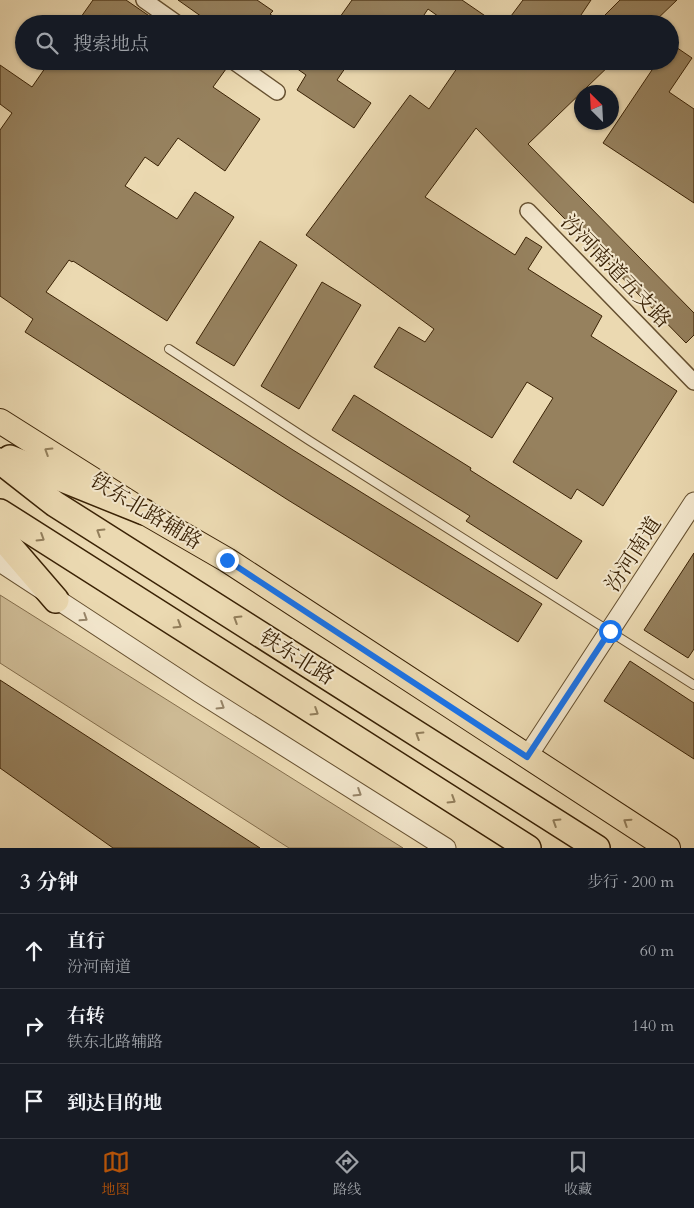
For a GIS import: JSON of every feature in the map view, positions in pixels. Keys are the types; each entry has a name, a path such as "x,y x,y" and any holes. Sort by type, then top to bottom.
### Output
{"highway":[{"path":"0,454 144,512"},
{"name":"铁东北路","path":"0,461 55,504 597,848"},
{"name":"铁东北路","path":"0,512 528,848"},
{"path":"0,535 56,600"}],"main road":[{"name":"铁东北路辅路","path":"0,421 144,512 227,560 668,848"}],"street":[{"path":"144,0 165,15"},
{"path":"246,70 277,92"},
{"name":"汾河南道五支路","path":"528,210 694,382"},
{"name":"汾河南道","path":"527,757 694,502"},
{"path":"0,562 200,693 446,848"}],"lane":[{"path":"169,349 694,685"}],"shaded area":[{"path":"0,595 403,848 289,848 0,663"}],"building":[{"path":"93,0 126,0 148,15 82,15"},
{"path":"178,0 257,0 273,11 270,14 271,15 199,15"},
{"path":"352,0 462,0 484,15 436,15 428,9 424,15 341,15"},
{"path":"523,0 591,0 581,15 512,15"},
{"path":"620,0 677,0 661,15 605,15"},
{"path":"679,49 692,58 669,92 694,109 694,203 603,143 612,130 619,130 619,119 652,70 679,70"},
{"path":"0,65 32,87 44,70 225,70 213,87 260,119 225,171 178,138 158,166 145,157 125,186 177,219 195,192 234,217 167,321 69,260 46,292 293,450 542,604 518,642 288,500 25,332 33,319 0,296 0,130 12,113 0,104"},
{"path":"299,70 344,70 337,80 371,103 354,128 297,90 306,75"},
{"path":"456,70 605,70 589,85 574,85 574,100 528,144 694,313 694,335 686,343 476,128 425,197 515,255 526,237 542,247 528,269 602,316 591,336 677,391 603,506 577,489 571,499 513,462 553,398 527,382 492,438 374,367 399,327 425,342 434,329 306,235 410,95 429,109"},
{"path":"260,241 297,265 234,366 196,343"},
{"path":"322,282 361,305 299,409 261,386"},
{"path":"354,395 471,468 470,470 582,541 557,579 466,521 470,516 332,430"},
{"path":"694,553 694,649 688,658 644,630"},
{"path":"630,661 694,703 694,759 604,701"},
{"path":"0,680 260,848 113,848 0,768"}],"route":[{"path":"227,560 527,757 610,631"}]}
